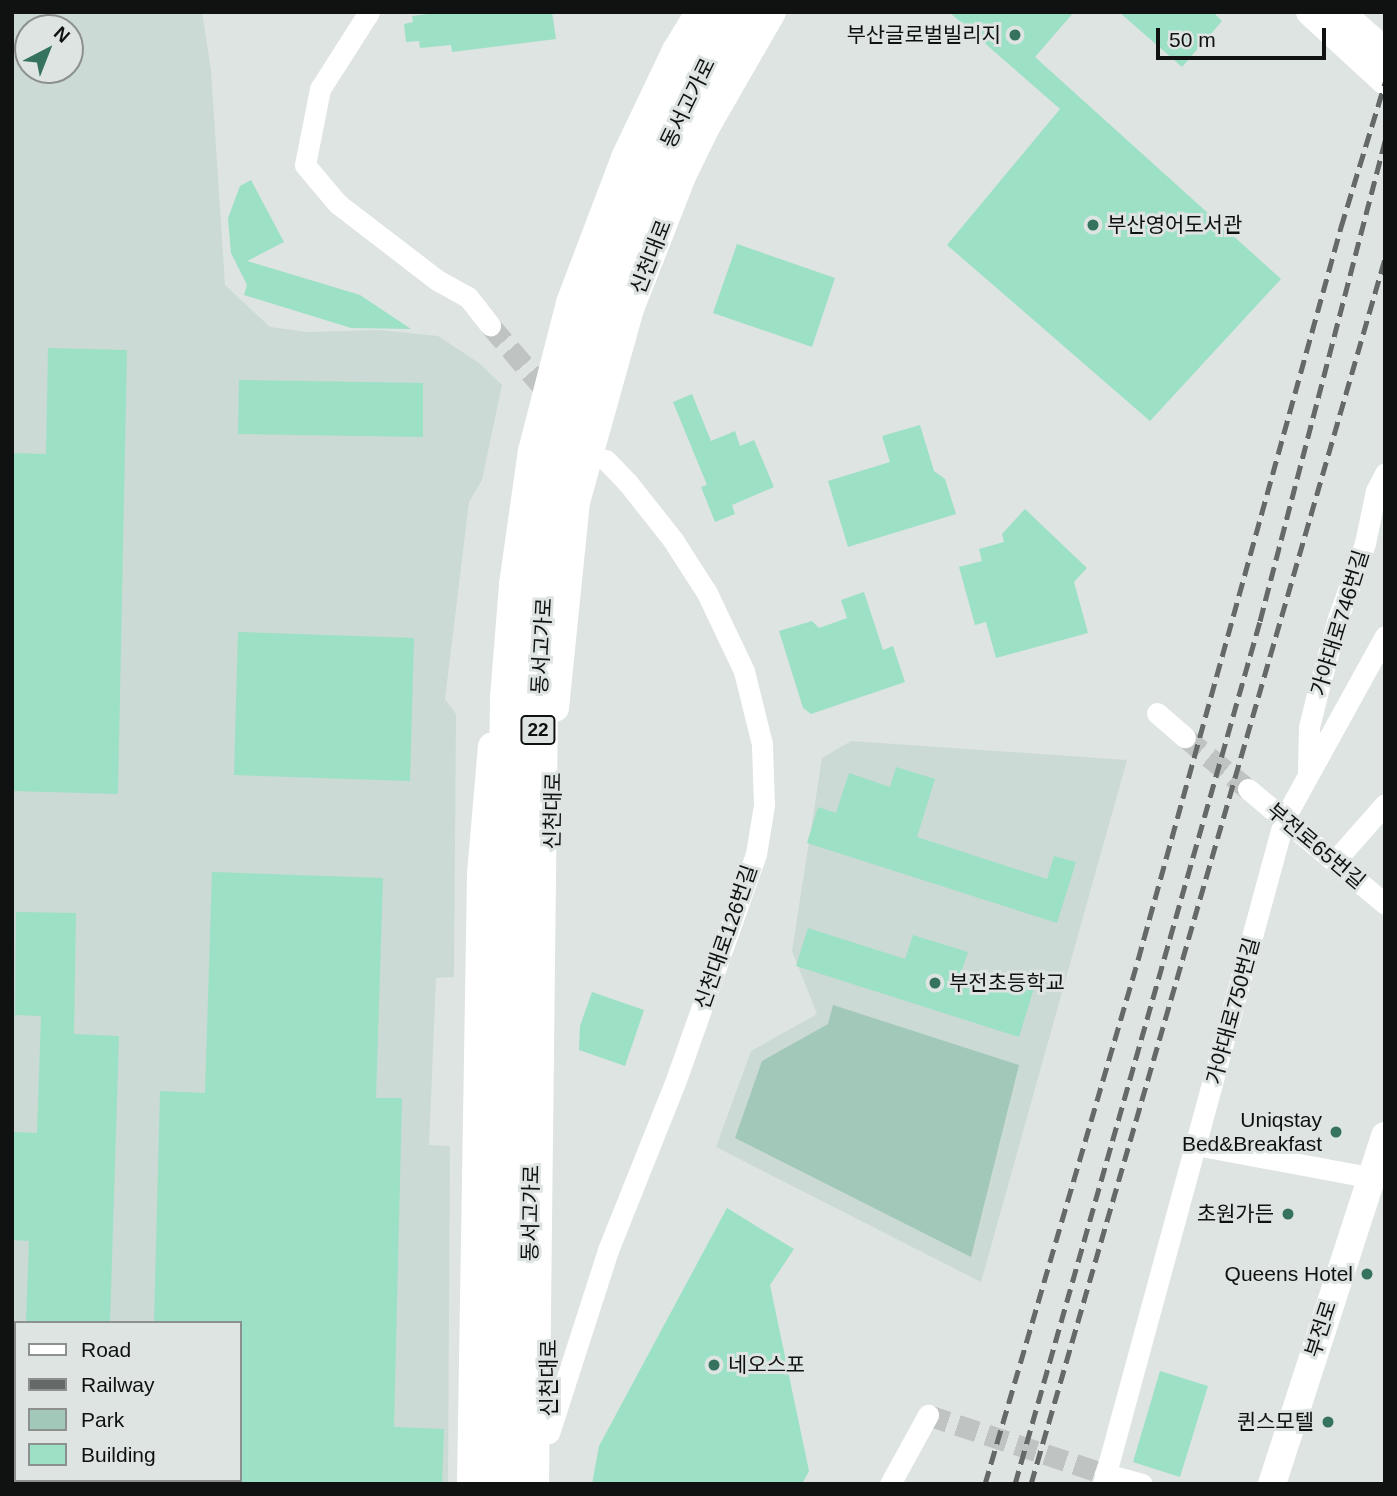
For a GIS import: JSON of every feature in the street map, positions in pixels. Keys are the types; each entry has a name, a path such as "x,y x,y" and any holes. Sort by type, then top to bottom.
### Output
{"highway":[{"name":"동서고가로","path":"500,1484 508,697 519,571 536,451 574,303 629,158 679,53 704,12"},
{"name":"동서고가로","path":"530,1484 539,709 543,606 564,459 599,321 651,179 703,68 737,12"}],"main road":[{"path":"471,1484 481,874 514,499 534,400 561,300 590,219 641,102 692,12"},
{"name":"신천대로","path":"548,1484 555,711 576,502 630,309 683,174 707,125 772,12"},
{"path":"1310,12 1385,81"},
{"path":"1340,12 1385,52"},
{"name":"부전로","path":"1272,1484 1369,1177 1385,1136"}],"street":[{"path":"369,12 320,89 305,165 338,204 437,280 468,297 490,325"},
{"name":"신천대로126번길","path":"548,1433 608,1250 676,1080 756,853 764,804 762,744 744,671 707,593 636,492 606,460"},
{"name":"가야대로746번길","path":"1308,776 1309,727 1316,698 1338,618 1365,543 1377,491 1385,473"},
{"name":"가야대로750번길","path":"1104,1479 1284,819 1385,636"},
{"path":"1157,713 1185,737"},
{"name":"부전로65번길","path":"1248,789 1385,904"},
{"path":"1334,862 1385,804"},
{"path":"1196,1145 1369,1177"},
{"path":"890,1484 928,1415"},
{"path":"1104,1479 1142,1484"}],"shaded area":[{"path":"12,12 202,12 211,70 225,285 270,327 308,332 380,330 438,336 479,363 502,385 482,480 469,502 445,699 456,714 454,977 436,978 429,1145 450,1146 448,1484 12,1484"},
{"name":"부전초등학교","path":"851,741 1127,760 981,1282 716,1147 751,1051 817,1014 792,951 822,758"}],"green space":[{"path":"833,1005 1019,1065 971,1257 735,1138 762,1061 828,1024"}],"building":[{"path":"444,12 552,12 556,39 452,52 451,45 420,48 419,41 406,42 404,24 413,22 412,16"},
{"name":"부산영어도서관","path":"949,12 1074,12 1035,57 1281,279 1150,421 947,245 1060,109"},
{"path":"1119,12 1213,12 1222,21 1182,67"},
{"path":"251,180 284,242 247,261 360,295 411,329 351,328 244,295 247,285 231,253 228,218 240,186"},
{"path":"737,244 835,278 812,347 713,313"},
{"path":"48,348 127,350 118,794 12,791 12,453 46,454"},
{"path":"239,380 423,383 423,437 238,434"},
{"path":"692,394 711,441 735,431 740,446 754,440 774,487 732,505 735,514 715,522 701,487 707,485 673,402"},
{"path":"920,425 934,471 945,479 956,514 848,547 828,481 890,462 882,436"},
{"path":"1025,509 1087,568 1074,582 1088,633 996,658 986,622 975,625 959,567 982,561 979,549 1004,542 1002,534"},
{"path":"864,592 883,650 893,646 905,682 811,714 803,708 779,631 812,621 819,628 847,618 841,600"},
{"path":"238,632 414,638 410,781 234,775"},
{"path":"896,767 935,779 917,837 1047,879 1054,856 1076,862 1057,923 807,843 818,807 836,813 849,773 890,787"},
{"path":"212,872 383,878 376,1098 402,1098 394,1427 444,1429 442,1484 240,1484 242,1321 154,1321 160,1091 205,1093"},
{"path":"16,912 76,913 74,1034 119,1036 110,1321 26,1321 29,1241 12,1240 13,1132 37,1133 41,1016 15,1015"},
{"path":"808,928 905,959 913,935 968,952 960,976 998,988 1002,975 1035,985 1019,1037 796,966"},
{"path":"592,992 644,1010 625,1066 579,1050 580,1026"},
{"name":"네오스포","path":"727,1208 794,1249 770,1285 809,1471 802,1484 592,1484 599,1446"},
{"path":"1160,1371 1208,1386 1180,1477 1133,1462"}],"tunnel":[{"path":"490,325 554,400"},
{"path":"1185,737 1248,789"},
{"path":"928,1415 1105,1474"}],"railway":[{"path":"985,1484 1138,960 1341,227 1385,83"},
{"path":"1015,1484 1260,621 1385,140"},
{"path":"1031,1484 1385,258"}],"place":[{"name":"부산글로벌빌리지","path":"1015,35"},
{"name":"부산영어도서관","path":"1093,225"},
{"name":"부전초등학교","path":"935,983"},
{"name":"Uniqstay Bed&Breakfast","path":"1336,1132"},
{"name":"초원가든","path":"1288,1214"},
{"name":"Queens Hotel","path":"1367,1274"},
{"name":"네오스포","path":"714,1365"},
{"name":"퀸스모텔","path":"1328,1422"}]}
